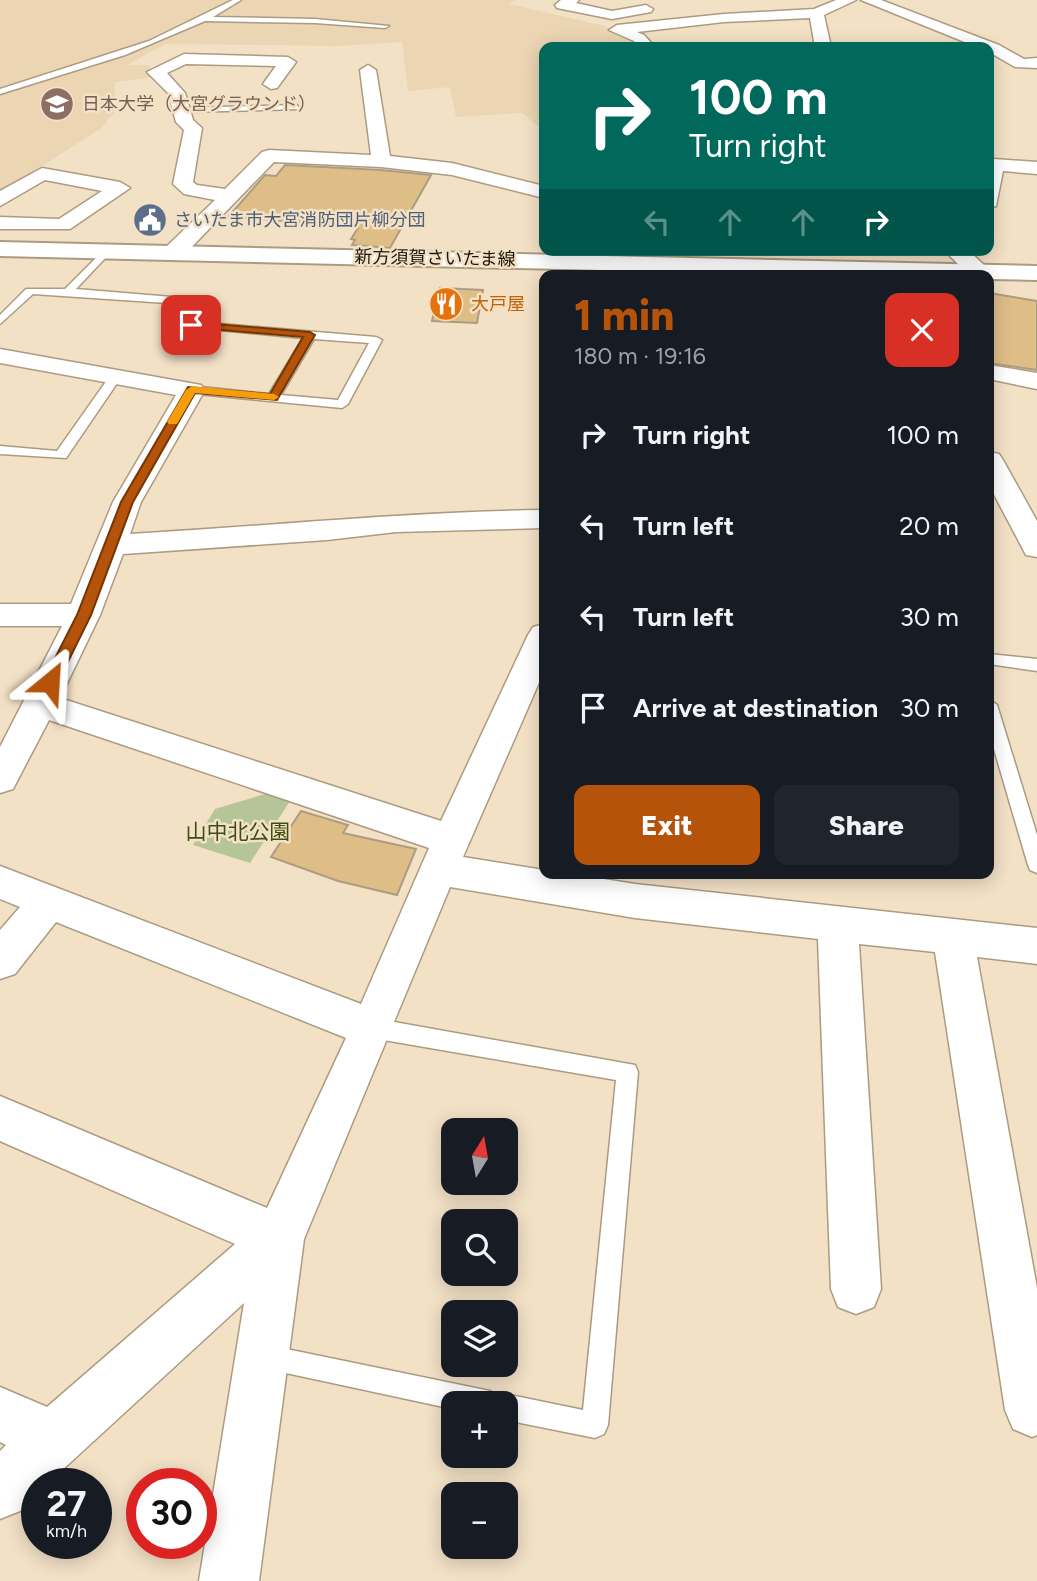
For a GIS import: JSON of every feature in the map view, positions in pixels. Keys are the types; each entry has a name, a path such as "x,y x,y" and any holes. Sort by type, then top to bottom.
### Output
{"main road":[{"name":"新方須賀さいたま線","path":"0,249 539,255"},
{"name":"新方須賀さいたま線","path":"594,256 629,268 768,270"},
{"name":"新方須賀さいたま線","path":"994,273 1035,272"}],"street":[{"path":"572,0 562,5 612,15 659,7"},
{"path":"645,42 617,30 724,18 816,13 849,0"},
{"path":"868,0 977,42"},
{"path":"693,7 724,18"},
{"path":"816,13 817,41"},
{"path":"994,49 1021,64 1037,64"},
{"path":"230,196 191,190 183,184 193,128 185,122 175,87 155,72 184,58 288,62 265,84 299,84"},
{"path":"368,70 381,161"},
{"path":"170,83 196,83"},
{"path":"174,252 269,156 381,161 452,169 539,191"},
{"path":"994,164 1037,168"},
{"path":"0,200 42,174 120,188 63,225 0,223"},
{"path":"961,256 974,270"},
{"path":"0,356 192,390 127,502 84,615 22,723 0,779"},
{"path":"994,374 1037,381"},
{"path":"994,469 1037,548"},
{"path":"111,545 327,531 396,523 539,519"},
{"path":"0,615 84,615"},
{"path":"229,1581 279,1238 539,645"},
{"path":"22,723 445,855 539,878"},
{"path":"544,879 635,901 1037,946"},
{"path":"0,883 372,1028"},
{"path":"0,961 47,903"},
{"path":"838,925 856,1289"},
{"path":"953,938 1032,1410"},
{"path":"0,1118 279,1238"},
{"path":"0,1492 53,1438 279,1238"},
{"path":"0,1414 53,1438"}],"lane":[{"path":"0,92 130,51 206,19 238,0"},
{"path":"206,19 316,21 385,26"},
{"path":"183,110 297,107"},
{"path":"68,292 106,251"},
{"path":"0,321 30,291 68,292 204,302 191,325 376,341 342,404 192,390"},
{"path":"274,397 310,335"},
{"path":"0,450 61,455 116,376"},
{"path":"994,660 1037,666"},
{"path":"994,722 1037,865"},
{"path":"372,1028 627,1072 595,1425 518,1409"},
{"path":"262,1357 441,1394"}],"shaded area":[{"name":"日本大学（大宮グラウンド）","path":"0,0 516,0 509,4 605,26 637,42 539,42 539,127 522,113 456,117 450,87 408,91 402,42 338,46 165,44 127,65 148,65 154,77 115,82 114,113 100,129 0,193"}],"green space":[{"name":"山中北公園","path":"265,794 290,801 250,863 193,845 215,809"}],"building":[{"path":"285,165 431,175 390,248 352,245 355,240 351,239 358,228 229,216 265,175 276,176"},
{"path":"440,288 483,290 477,323 432,321"},
{"path":"994,294 1037,301 1037,370 994,364"},
{"path":"301,811 348,825 343,833 416,849 397,895 338,881 271,857"}],"slow traffic":[{"path":"173,422 192,390 274,397"}],"place":[{"name":"日本大学（大宮グラウンド）","path":"57,104"},
{"name":"さいたま市大宮消防団片柳分団","path":"150,220"},
{"name":"大戸屋","path":"446,304"}],"route":[{"path":"50,682 84,615 127,502 192,390 274,397 310,335 191,325"}]}
